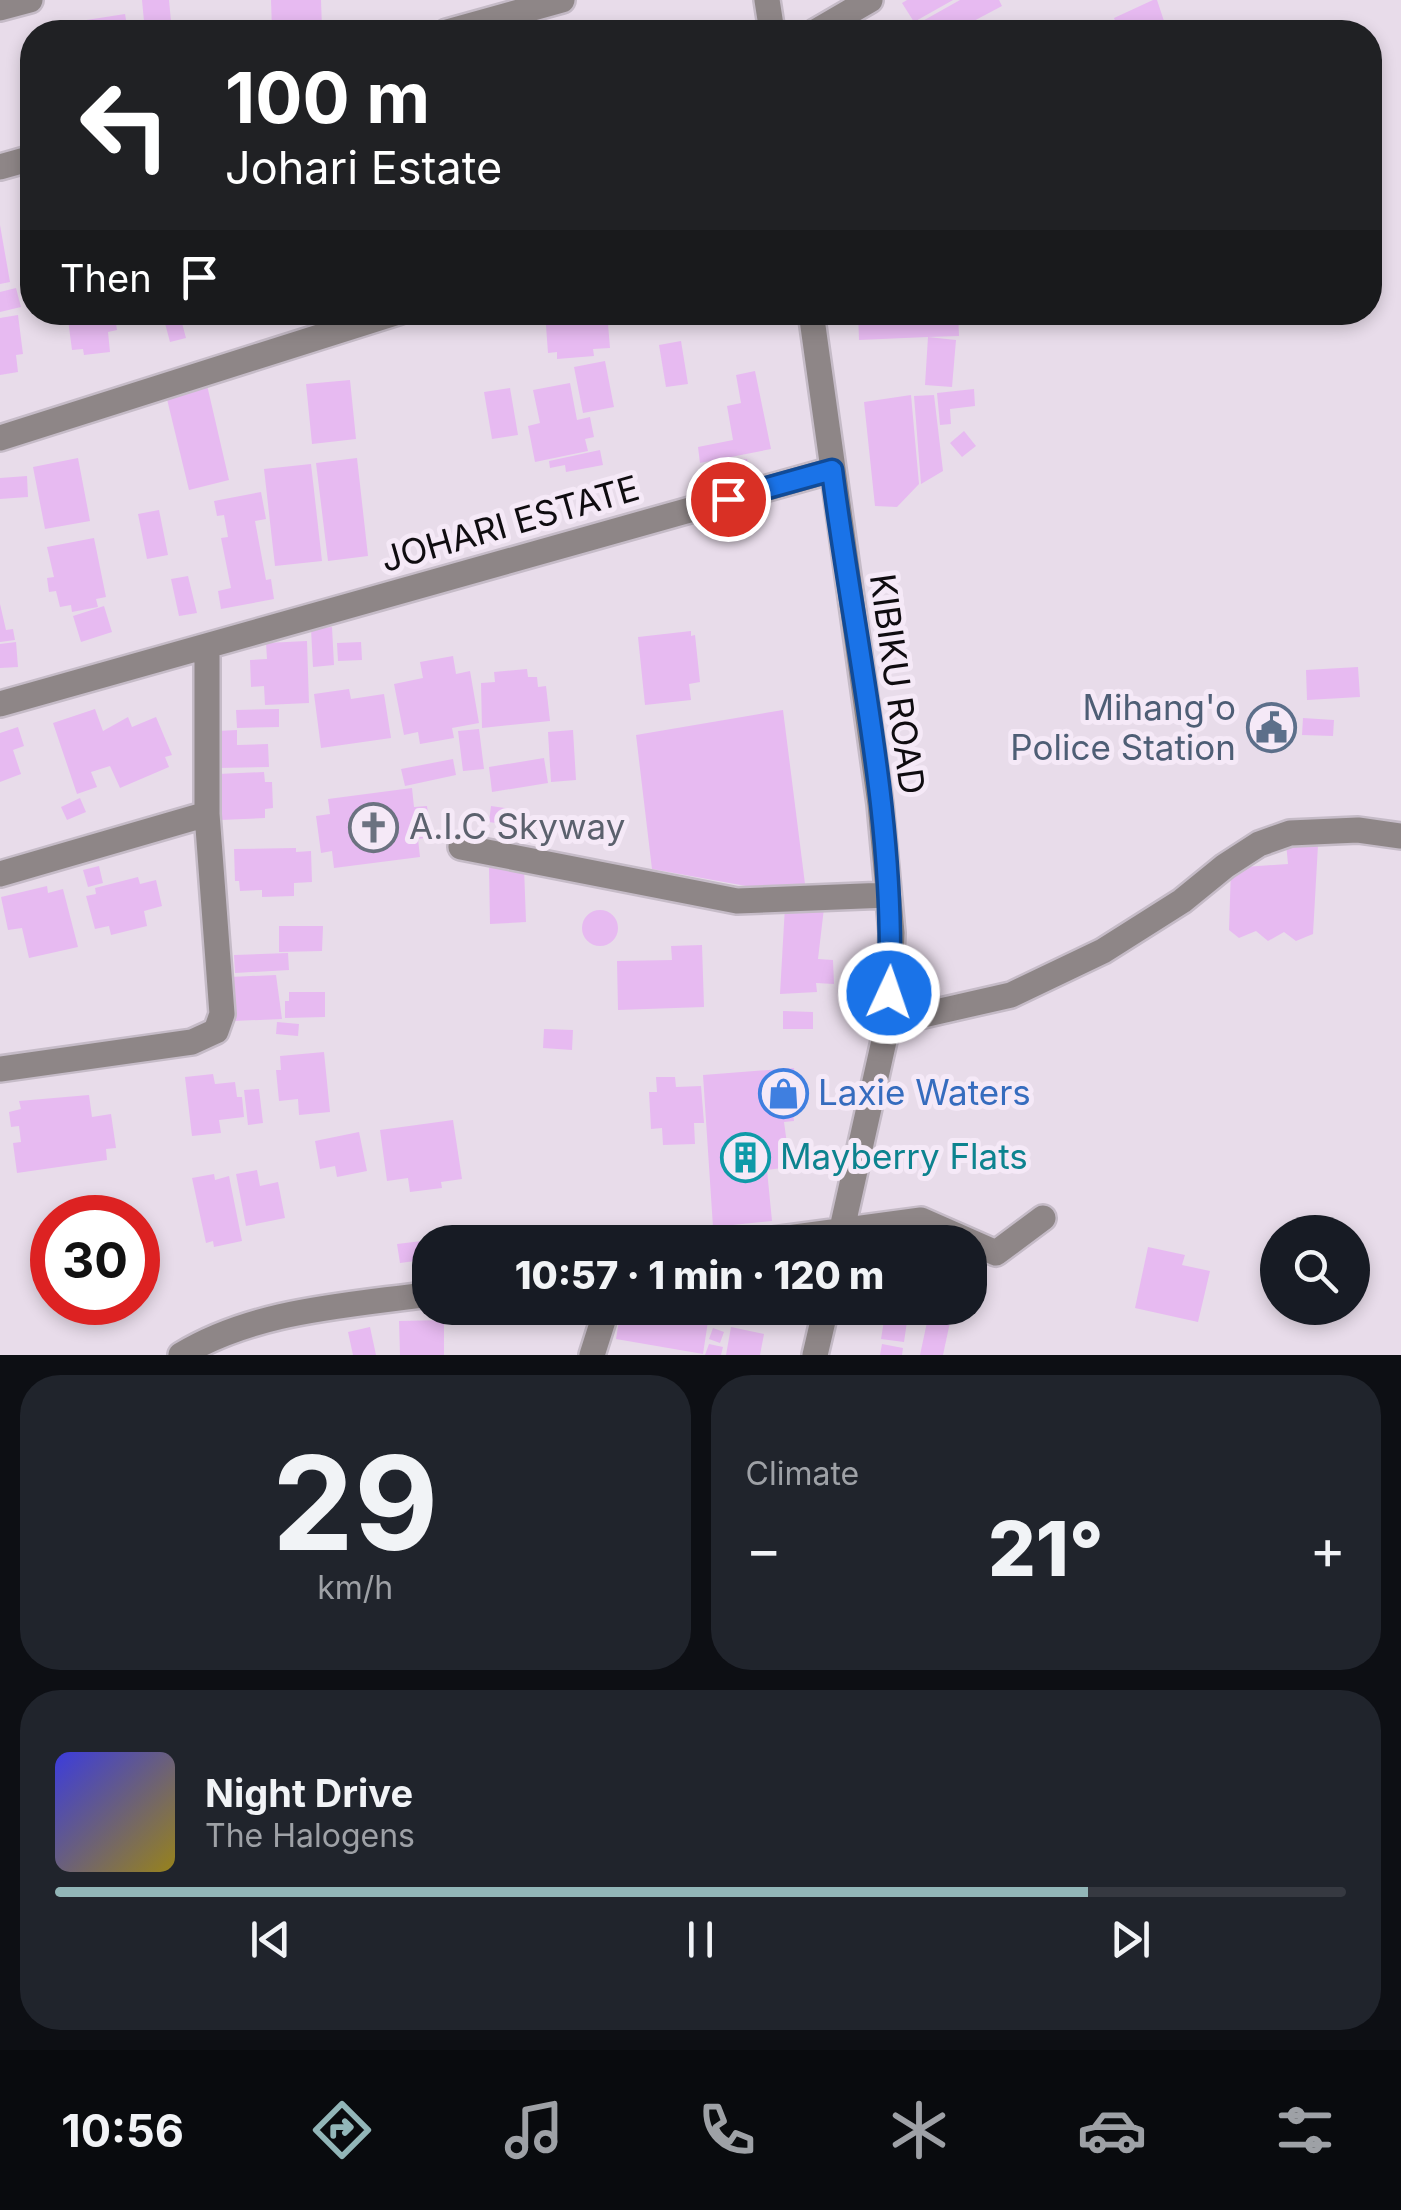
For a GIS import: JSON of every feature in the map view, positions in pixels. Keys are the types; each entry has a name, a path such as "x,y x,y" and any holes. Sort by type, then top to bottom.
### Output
{"street":[{"path":"0,8 30,0"},
{"path":"490,20 562,0"},
{"path":"836,20 870,0"},
{"path":"0,438 357,325"},
{"name":"KIBIKU ROAD","path":"813,325 880,804 892,934 888,1023 843,1225"},
{"name":"JOHARI ESTATE","path":"0,704 832,470"},
{"path":"0,1068 192,1042 216,1030 222,1014 207,814 207,646"},
{"path":"0,874 207,814"},
{"path":"888,1023 1011,995 1103,951 1258,844 1290,833 1358,830 1401,836"},
{"path":"461,846 736,902 888,896"},
{"path":"987,1248 996,1252 1043,1218"},
{"path":"896,1225 921,1220 933,1225"},
{"path":"181,1355 208,1338 263,1320 412,1297"},
{"path":"592,1355 601,1325"},
{"path":"816,1355 822,1325"}],"building":[{"path":"142,0 169,0 171,20 144,20"},
{"path":"271,0 321,0 322,20 272,20"},
{"path":"953,0 918,20 913,20 902,3"},
{"path":"960,0 999,0 1002,6 976,20 924,20"},
{"path":"1157,0 1164,20 1115,20"},
{"path":"125,14 126,20 86,20"},
{"path":"0,225 10,282 0,284"},
{"path":"16,288 20,307 0,312 0,292"},
{"path":"18,315 23,354 16,355 18,372 0,375 0,318"},
{"path":"69,325 116,325 117,330 108,332 110,352 84,355 83,349 72,350"},
{"path":"165,325 182,325 186,338 170,342"},
{"path":"546,325 608,325 610,348 593,349 594,356 557,359 557,352 548,353"},
{"path":"858,325 959,325 959,336 859,340"},
{"path":"928,337 956,340 952,387 925,385"},
{"path":"681,341 688,384 666,387 659,345"},
{"path":"605,361 614,407 583,413 574,367"},
{"path":"755,371 771,449 700,463 698,447 733,440 727,406 741,403 736,375"},
{"path":"350,380 356,439 312,444 306,384"},
{"path":"570,383 577,420 590,417 594,437 585,439 588,451 535,462 528,426 540,423 533,390"},
{"path":"207,385 229,480 189,490 166,395"},
{"path":"510,388 518,435 492,439 484,392"},
{"path":"974,389 975,406 950,409 951,424 940,425 937,393"},
{"path":"911,395 919,484 897,507 875,506 864,402"},
{"path":"934,395 943,471 921,484 914,396"},
{"path":"964,431 976,446 962,457 950,443"},
{"path":"600,450 603,465 566,472 565,465 550,468 549,461"},
{"path":"78,458 90,521 45,529 33,467"},
{"path":"357,458 368,556 328,561 316,463"},
{"path":"747,459 750,474 735,477 731,462"},
{"path":"311,464 322,561 275,566 264,469"},
{"path":"27,476 28,497 0,499 0,478"},
{"path":"261,492 266,519 255,521 266,580 271,579 274,599 221,609 218,591 231,588 221,538 228,537 224,515 217,516 214,501"},
{"path":"159,510 168,555 147,559 138,514"},
{"path":"94,538 106,597 96,599 98,607 72,612 71,605 60,607 56,591 49,592 47,578 54,577 47,547"},
{"path":"188,576 197,613 179,616 171,579"},
{"path":"0,604 6,630 13,629 15,640 0,642"},
{"path":"104,606 112,632 81,642 73,616"},
{"path":"332,627 334,665 313,667 311,629"},
{"path":"691,631 691,636 695,635 700,682 689,684 691,700 645,705 638,637"},
{"path":"307,641 309,703 265,705 264,686 251,687 250,660 267,659 266,643"},
{"path":"16,642 18,667 0,668 0,644"},
{"path":"361,642 362,660 338,661 337,643"},
{"path":"453,656 456,674 470,671 479,723 452,728 454,738 420,744 418,732 404,735 394,684 423,678 420,662"},
{"path":"1358,667 1360,697 1307,700 1306,670"},
{"path":"527,669 528,677 537,677 538,687 546,686 550,721 482,728 481,683 495,682 494,672"},
{"path":"349,689 351,699 384,694 391,738 321,748 314,694"},
{"path":"95,709 103,731 128,717 132,727 156,717 172,755 165,757 169,767 120,788 110,766 91,772 97,787 77,794 53,723"},
{"path":"279,709 279,727 237,728 236,710"},
{"path":"783,710 805,884 791,894 652,869 636,735"},
{"name":"Mihang'o Police Station","path":"1271,715 1281,719 1285,729 1281,739 1271,743 1261,739 1257,729 1261,719"},
{"name":"Mihang'o Police Station","path":"1303,718 1334,720 1333,736 1302,735"},
{"path":"18,727 24,746 13,750 21,774 0,782 0,733"},
{"path":"479,729 484,769 463,771 458,731"},
{"path":"237,730 237,745 268,744 269,767 218,768 217,731"},
{"path":"573,730 576,780 551,782 548,732"},
{"path":"544,758 548,783 492,792 489,767"},
{"path":"453,759 456,775 405,786 401,769"},
{"path":"264,772 265,782 272,782 273,808 265,809 265,818 220,820 218,774"},
{"name":"A.I.C Skyway","path":"412,788 414,807 427,806 431,837 418,839 420,857 334,868 332,851 321,853 316,816 330,814 328,799"},
{"path":"80,798 86,812 67,820 61,807"},
{"path":"491,806 512,809 509,825 489,822"},
{"path":"1286,843 1318,845 1313,934 1296,941 1284,932 1268,941 1256,931 1239,938 1229,930 1231,868 1288,864"},
{"path":"296,848 296,852 311,851 312,882 294,883 294,896 262,897 262,890 240,891 239,881 235,881 234,849"},
{"path":"99,866 103,883 88,887 83,870"},
{"path":"524,867 526,922 490,924 489,868"},
{"path":"138,877 140,884 156,880 162,906 144,911 147,926 111,935 109,926 95,929 86,896 96,894 95,888"},
{"path":"47,886 48,893 63,889 78,947 29,958 22,928 8,930 1,897"},
{"path":"785,906 824,908 818,959 833,960 834,984 816,983 817,992 780,994"},
{"path":"600,910 613,915 618,928 613,941 600,946 587,941 582,928 587,915"},
{"path":"279,926 323,926 322,951 279,952"},
{"path":"702,945 704,1007 618,1010 617,961 672,960 671,946"},
{"path":"288,953 289,970 235,973 234,955"},
{"path":"276,975 282,1019 233,1021 230,977"},
{"path":"289,992 325,992 325,1017 285,1018"},
{"path":"783,1011 813,1012 813,1029 783,1029"},
{"path":"277,1022 299,1024 298,1036 276,1034"},
{"path":"544,1029 573,1030 572,1050 543,1048"},
{"path":"324,1052 330,1112 299,1115 298,1099 279,1101 276,1070 281,1070 280,1056"},
{"name":"Mayberry Flats","path":"794,1068 797,1103 792,1104 794,1121 784,1122 787,1144 780,1145 782,1168 767,1170 772,1221 713,1225 703,1075"},
{"path":"213,1074 215,1084 235,1082 237,1097 242,1097 244,1117 219,1120 221,1133 192,1136 185,1077"},
{"path":"656,1077 675,1077 676,1087 701,1086 704,1123 694,1123 695,1144 663,1145 662,1128 651,1129 649,1092 657,1092"},
{"path":"259,1089 263,1123 248,1125 244,1090"},
{"path":"89,1095 92,1117 111,1114 116,1148 106,1149 107,1160 17,1173 13,1143 21,1142 19,1126 11,1127 9,1112 21,1109 19,1101"},
{"path":"453,1120 462,1179 441,1182 442,1188 410,1192 408,1178 387,1181 380,1130"},
{"path":"359,1132 367,1171 337,1177 335,1166 320,1169 315,1141"},
{"path":"257,1170 260,1186 278,1182 285,1218 246,1226 236,1174"},
{"path":"214,1174 215,1180 229,1176 242,1241 214,1247 213,1241 206,1243 192,1178"},
{"path":"412,1242 412,1261 400,1263 397,1244"},
{"path":"1148,1247 1185,1255 1182,1265 1210,1271 1198,1322 1135,1308"},
{"path":"399,1321 444,1325 444,1355 400,1355"},
{"path":"618,1325 707,1325 703,1354 616,1339"},
{"path":"883,1325 906,1325 904,1342 881,1339"},
{"path":"926,1325 949,1325 943,1355 920,1355"},
{"path":"370,1327 376,1355 353,1355 348,1332"},
{"path":"731,1327 764,1334 760,1355 726,1355"},
{"path":"713,1328 724,1332 720,1343 709,1339"},
{"path":"709,1344 723,1347 721,1355 705,1355"},
{"path":"882,1344 903,1348 902,1355 880,1355"}],"place":[{"name":"Mihang'o Police Station","path":"1271,728"},
{"name":"A.I.C Skyway","path":"374,827"},
{"name":"Laxie Waters","path":"783,1093"},
{"name":"Mayberry Flats","path":"745,1157"}],"route":[{"path":"728,499 832,470 880,804 892,934 889,993"}]}
